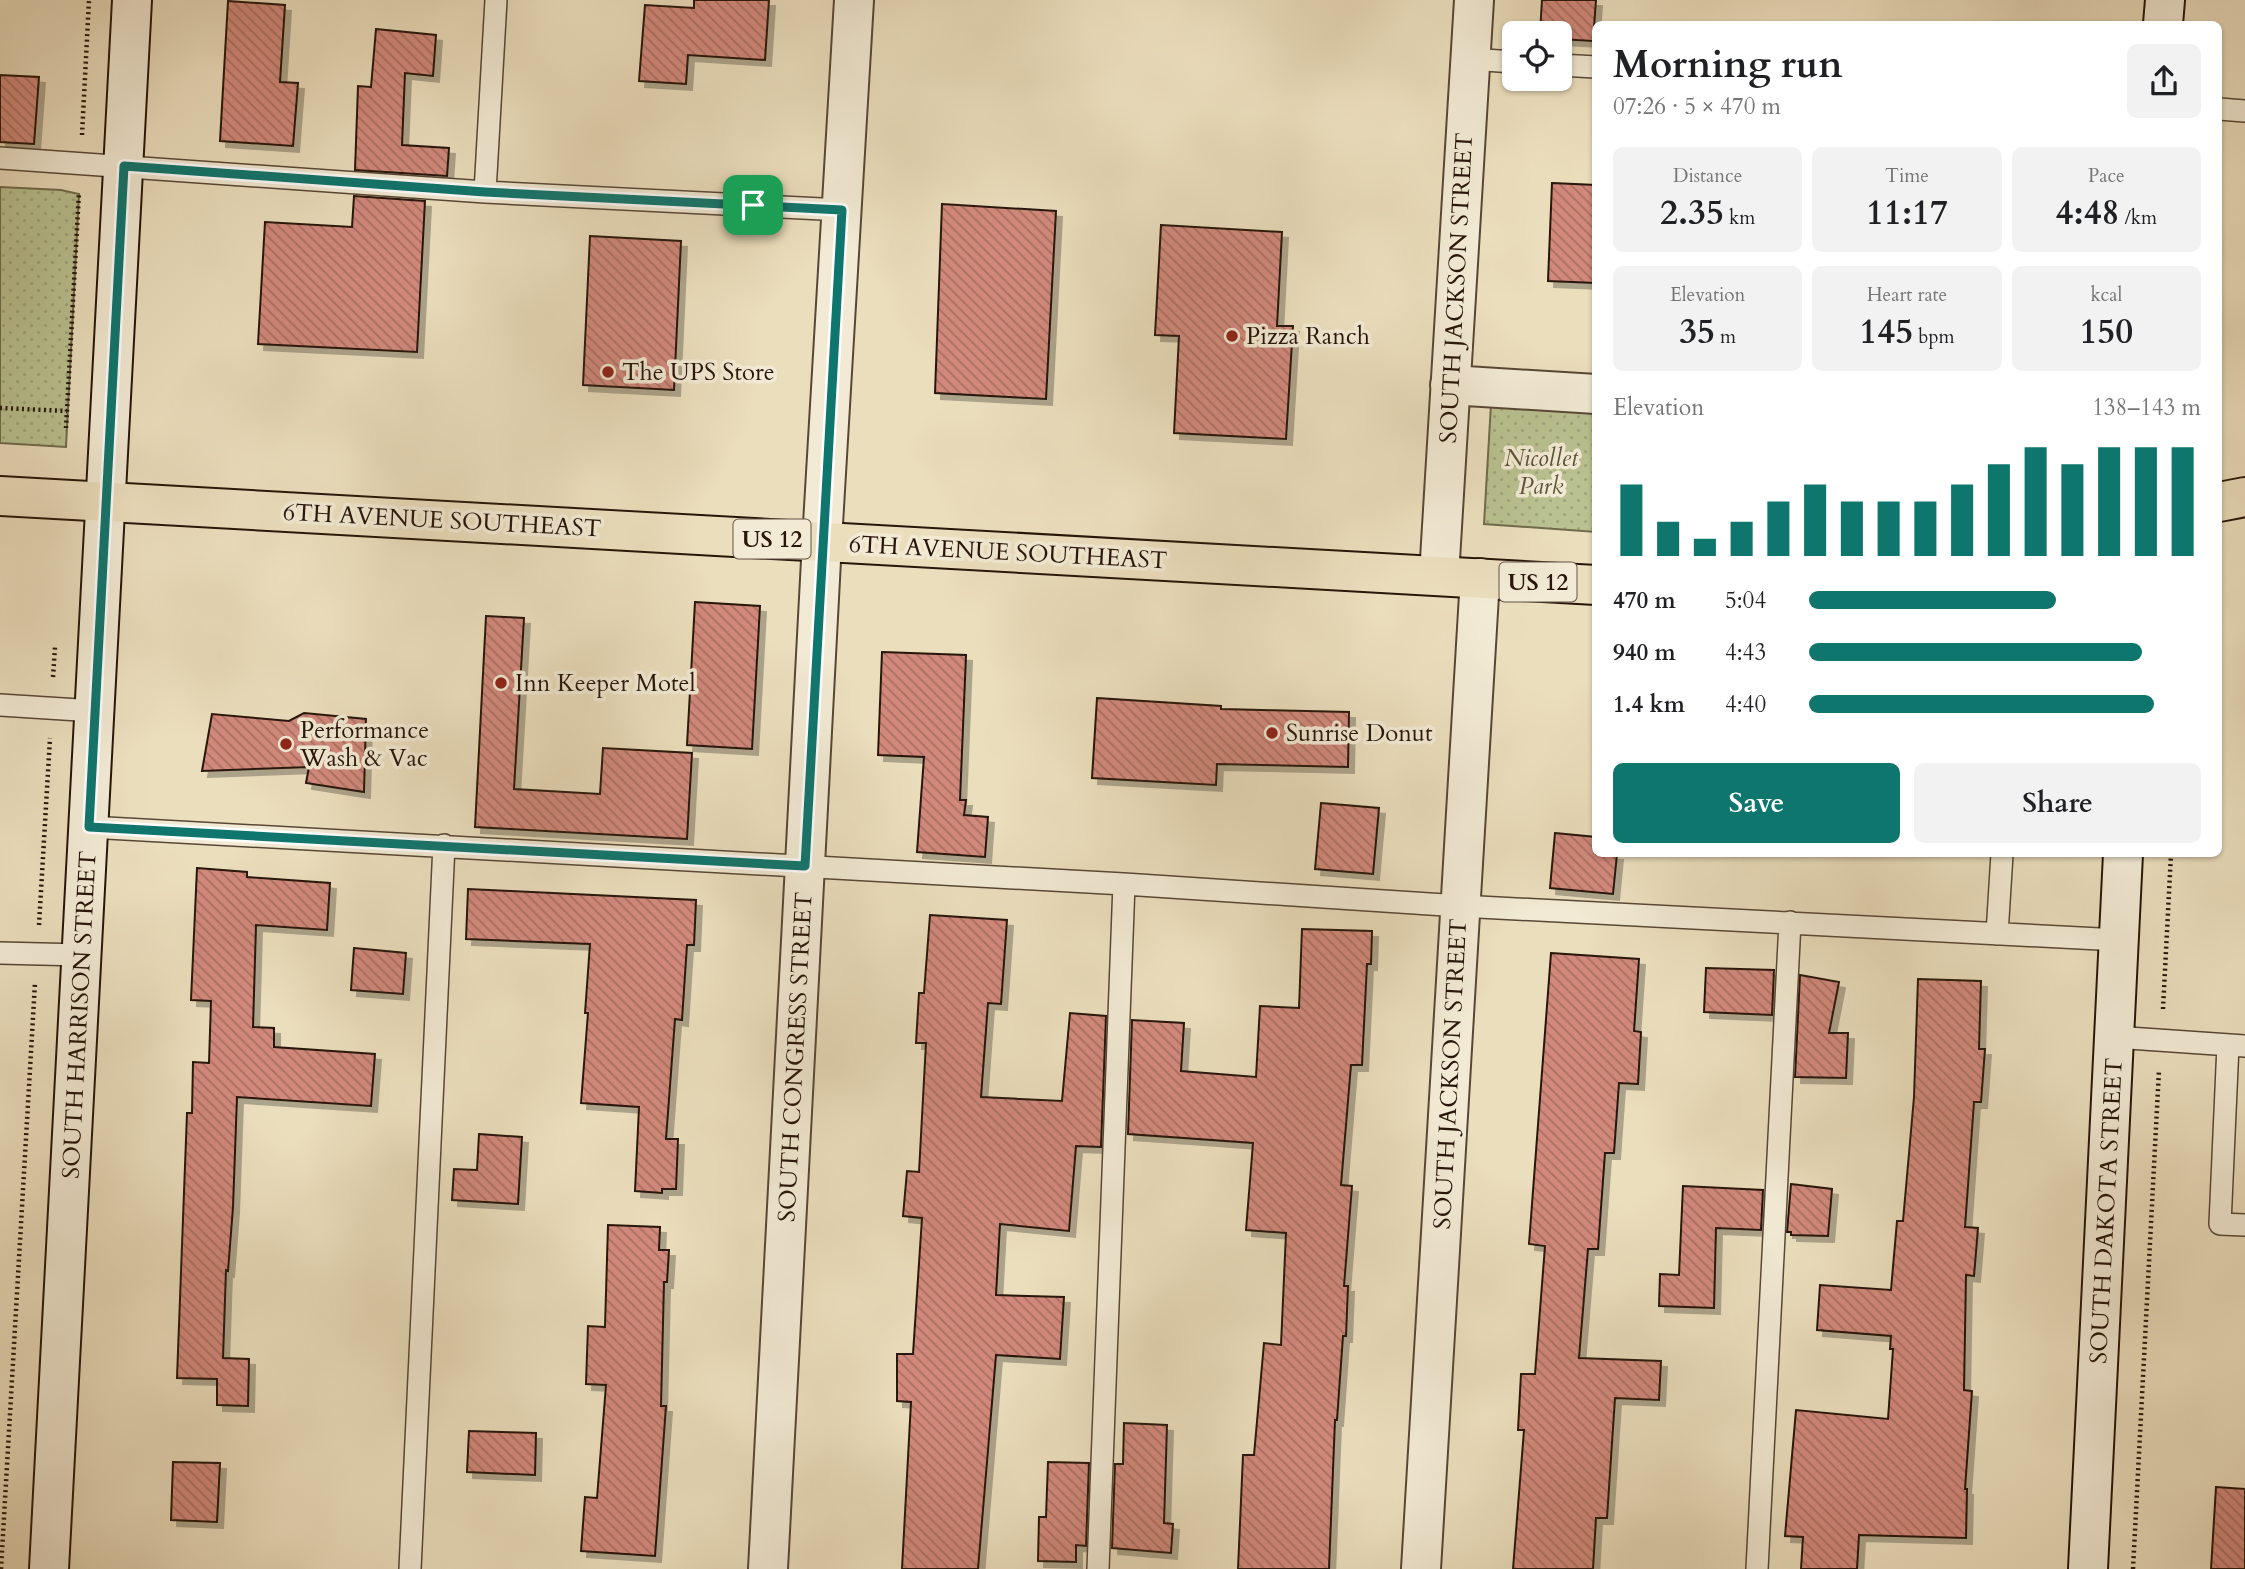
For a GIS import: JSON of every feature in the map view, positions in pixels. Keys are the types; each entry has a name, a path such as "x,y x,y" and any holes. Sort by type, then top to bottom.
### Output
{"highway":[{"name":"6TH AVENUE SOUTHEAST","path":"0,496 1592,585"},
{"path":"2222,501 2245,497"}],"street":[{"name":"SOUTH HARRISON STREET","path":"49,1569 132,0"},
{"name":"SOUTH CONGRESS STREET","path":"768,1569 822,541 854,0"},
{"name":"SOUTH JACKSON STREET","path":"1439,576 1474,0"},
{"path":"2163,21 2165,0"},
{"path":"1450,385 1592,394"},
{"name":"SOUTH JACKSON STREET","path":"1421,1569 1480,579"},
{"name":"SOUTH DAKOTA STREET","path":"2088,1569 2123,857"}],"lane":[{"path":"485,192 496,0"},
{"path":"1470,59 1502,61"},
{"path":"1572,66 1592,67"},
{"path":"2222,109 2245,111"},
{"path":"0,158 485,192 842,210"},
{"path":"0,705 95,711"},
{"path":"89,827 1124,884 1460,906 2119,940"},
{"path":"410,1569 444,845"},
{"path":"1997,934 2002,857"},
{"path":"1098,1569 1124,884"},
{"path":"1756,1569 1790,922"},
{"path":"0,953 82,955"},
{"path":"2114,1037 2236,1045 2220,1224 2245,1225"}],"path":[{"path":"66,436 89,0"},
{"path":"0,408 67,411"},
{"path":"1,1569 55,642"},
{"path":"2133,1569 2171,857"}],"green space":[{"path":"0,187 61,190 79,194 66,447 0,443"},
{"name":"Nicollet Park","path":"1492,387 1592,394 1592,532 1484,524"}],"building":[{"path":"694,0 769,0 765,60 688,55 686,84 639,81 645,5 694,8"},
{"path":"1542,0 1596,0 1592,41 1572,40 1572,21 1541,21"},
{"path":"228,1 285,5 280,82 298,83 293,146 220,141"},
{"path":"376,29 436,35 433,76 405,73 402,145 449,148 447,176 355,170 358,86 371,87"},
{"path":"0,75 39,77 34,144 0,142"},
{"path":"1552,183 1592,185 1592,283 1548,281"},
{"path":"354,196 425,201 417,352 258,344 265,222 352,227"},
{"path":"942,204 1056,211 1046,399 935,393"},
{"path":"1161,225 1282,232 1277,326 1293,326 1286,439 1174,433 1179,336 1155,335"},
{"path":"590,236 681,241 674,390 583,385"},
{"path":"695,602 760,606 752,749 687,745"},
{"name":"Inn Keeper Motel","path":"486,616 524,618 514,789 600,794 603,748 692,753 687,839 475,827"},
{"path":"882,652 966,655 960,800 966,800 964,815 988,817 985,857 917,852 924,757 878,755"},
{"path":"1097,698 1221,706 1221,709 1349,712 1348,767 1217,764 1216,785 1092,778"},
{"name":"Performance Wash & Vac","path":"304,713 366,719 364,792 306,783 309,767 202,771 212,714 289,721"},
{"path":"1321,803 1379,808 1373,874 1315,869"},
{"path":"1555,833 1592,837 1592,857 1617,857 1613,894 1550,888"},
{"path":"197,868 247,872 247,877 330,883 327,930 256,925 253,1027 274,1028 274,1047 375,1054 371,1106 237,1097 223,1358 249,1359 248,1406 217,1405 217,1379 177,1378 187,1113 192,1113 193,1062 209,1063 211,1001 191,1000"},
{"path":"468,889 696,900 694,945 687,945 682,1020 675,1019 666,1139 678,1139 676,1189 662,1189 662,1193 635,1191 639,1107 581,1103 590,944 466,939"},
{"path":"930,915 1007,920 1001,1004 988,1003 981,1097 1062,1101 1070,1013 1106,1016 1101,1147 1076,1146 1069,1231 1000,1224 996,1295 1064,1297 1060,1359 996,1355 978,1569 902,1569 911,1402 897,1401 897,1354 913,1354 922,1218 903,1216 907,1171 919,1172 926,1043 916,1043 919,993 924,993"},
{"path":"1302,929 1372,931 1371,964 1367,964 1362,1065 1351,1065 1341,1185 1352,1186 1344,1286 1348,1286 1346,1336 1343,1336 1335,1420 1329,1569 1238,1569 1243,1455 1254,1455 1264,1343 1281,1345 1286,1233 1246,1230 1253,1143 1128,1134 1132,1020 1184,1023 1181,1071 1256,1077 1260,1006 1299,1008"},
{"path":"354,948 406,953 403,994 351,990"},
{"path":"1551,953 1639,959 1634,1031 1641,1032 1638,1084 1619,1083 1614,1153 1605,1153 1598,1249 1588,1249 1579,1358 1661,1361 1659,1400 1615,1398 1607,1518 1596,1518 1593,1569 1513,1569 1524,1430 1518,1430 1521,1374 1535,1374 1545,1246 1529,1244"},
{"path":"1706,968 1774,970 1772,1015 1704,1012"},
{"path":"1800,975 1839,982 1829,1033 1848,1033 1846,1078 1795,1077"},
{"path":"1918,979 1981,981 1979,1049 1985,1049 1981,1102 1974,1102 1965,1227 1978,1228 1974,1276 1966,1275 1964,1390 1972,1391 1965,1489 1966,1538 1859,1535 1857,1569 1801,1569 1803,1537 1785,1536 1796,1410 1888,1419 1893,1349 1890,1349 1891,1336 1817,1330 1820,1285 1891,1290 1897,1221 1903,1221 1914,1097"},
{"path":"479,1134 522,1137 518,1204 452,1200 454,1169 477,1170"},
{"path":"1791,1184 1832,1189 1828,1236 1791,1235 1791,1232 1787,1232"},
{"path":"1683,1186 1763,1190 1761,1230 1716,1228 1714,1308 1659,1306 1660,1274 1679,1275"},
{"path":"608,1225 660,1227 659,1250 669,1250 667,1282 664,1282 661,1406 666,1406 655,1556 581,1551 585,1497 597,1498 606,1385 586,1384 588,1326 605,1327"},
{"path":"1124,1423 1167,1425 1164,1523 1173,1524 1171,1553 1112,1548 1115,1464 1123,1464"},
{"path":"469,1431 536,1433 535,1475 467,1472"},
{"path":"173,1462 220,1463 217,1522 171,1520"},
{"path":"1048,1462 1089,1463 1086,1546 1076,1545 1076,1562 1038,1561 1039,1517 1046,1517"},
{"path":"2216,1487 2245,1489 2245,1569 2211,1569"}],"place":[{"name":"Pizza Ranch","path":"1232,336"},
{"name":"The UPS Store","path":"608,372"},
{"name":"Inn Keeper Motel","path":"501,683"},
{"name":"Sunrise Donut","path":"1272,733"},
{"name":"Performance Wash & Vac","path":"286,744"}],"route":[{"path":"124,166 485,192 753,205 842,210 805,866 89,827 124,166"}]}
